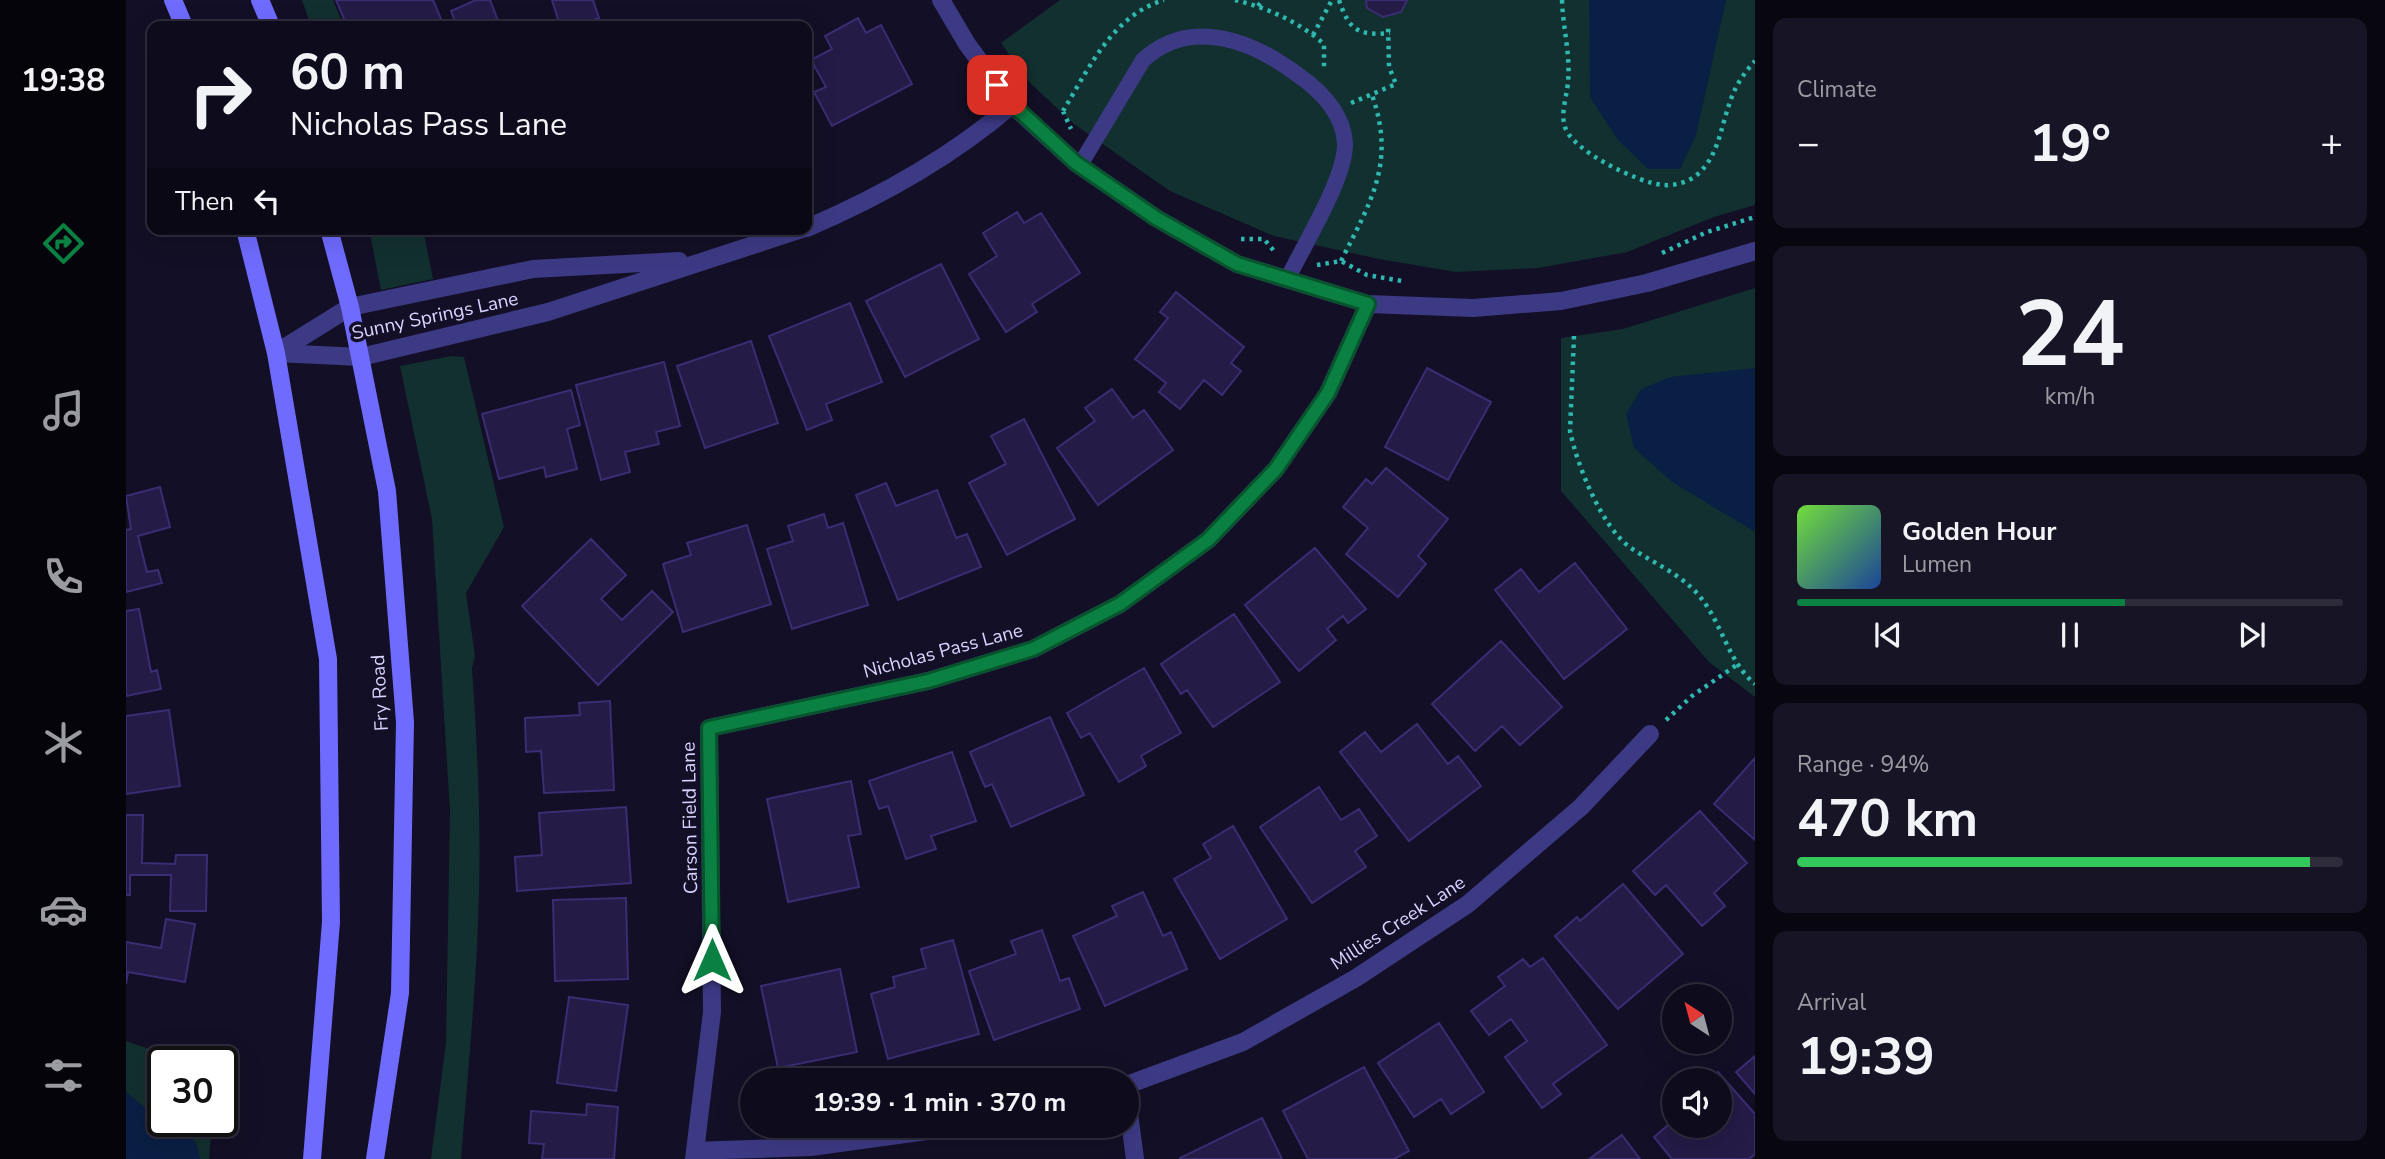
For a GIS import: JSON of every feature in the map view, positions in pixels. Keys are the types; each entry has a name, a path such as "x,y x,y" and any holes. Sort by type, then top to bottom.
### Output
{"main road":[{"path":"173,0 182,21"},
{"path":"260,0 269,21"},
{"path":"246,235 276,353 328,659 331,922 312,1159"},
{"name":"Fry Road","path":"331,235 349,307 387,491 405,722 400,993 375,1159"}],"street":[{"path":"941,0 967,44 1012,104 1080,164 1156,218 1237,264 1368,304 1473,309 1561,301 1647,283 1755,251"},
{"name":"Sunny Springs Lane","path":"812,225 894,188 970,141 1012,104"},
{"name":"Sunny Springs Lane","path":"276,353 360,357 548,312 703,259 784,235"},
{"name":"Sunny Springs Lane","path":"276,353 349,307 533,269 703,259"},
{"name":"Nicholas Pass Lane","path":"709,728 928,681 1033,649 1120,604 1208,540 1276,469 1328,393 1368,304"},
{"name":"Carson Field Lane","path":"695,1155 712,1012 709,728"},
{"name":"Millies Creek Lane","path":"1139,1081 1243,1042 1356,978 1457,912 1581,807 1650,734"},
{"path":"695,1155 811,1147 876,1138"},
{"path":"1132,1138 1135,1159"}],"lane":[{"path":"1080,164 1143,60 1153,51 1171,41 1209,36 1269,53 1313,86 1329,102 1343,131 1345,144 1338,176 1287,279"}],"path":[{"path":"1071,133 1063,111 1108,40 1141,9 1164,0"},
{"path":"1235,0 1258,6 1313,35 1325,47 1327,76"},
{"path":"1258,6 1263,0"},
{"path":"1313,35 1332,0"},
{"path":"1339,0 1345,19 1359,31 1367,34 1390,33"},
{"path":"1562,0 1569,58 1563,119 1567,134 1580,148 1653,183 1682,183 1696,176 1704,167 1718,143 1736,87 1755,61"},
{"path":"1343,93 1351,103 1396,84 1389,67 1388,24"},
{"path":"1340,261 1370,201 1382,165 1382,130 1372,95"},
{"path":"1657,256 1707,232 1755,217"},
{"path":"1316,265 1340,261 1367,275 1408,282"},
{"path":"1574,336 1570,431 1573,446 1600,509 1618,537 1629,547 1681,579 1699,596 1714,615 1738,664 1755,684"},
{"path":"1650,734 1692,696 1738,664"}],"green space":[{"path":"302,0 333,0 342,21 309,21"},
{"path":"1060,0 1755,0 1755,205 1714,217 1627,252 1538,268 1456,272 1379,259 1274,236 1170,191 1074,124 1029,82 1001,43"},
{"path":"370,235 424,235 433,279 381,290"},
{"path":"1755,288 1755,697 1709,662 1561,491 1561,338 1623,329"},
{"path":"451,356 464,357 504,527 466,593 475,656 472,668 479,808 479,892 474,992 461,1159 431,1159 446,1042 450,811 432,519 400,366"},
{"path":"126,1041 147,1048 147,1137 211,1137 209,1159 126,1159"}],"water":[{"path":"1589,0 1726,0 1696,136 1680,169 1648,169 1618,140 1590,97"},
{"path":"1755,368 1755,532 1672,482 1634,448 1626,414 1641,389 1670,377"},
{"path":"126,1092 147,1109 147,1137 191,1137 197,1145 200,1159 126,1159"}],"building":[{"path":"336,0 433,0 442,21 345,21"},
{"path":"476,0 490,0 498,21 455,21 451,11"},
{"path":"552,0 593,0 599,18 590,21 558,21"},
{"path":"1366,0 1407,0 1401,12 1383,17 1367,8"},
{"path":"858,18 866,33 881,25 912,84 832,126 814,92 826,87 812,62 832,49 825,36"},
{"path":"1017,212 1024,223 1041,213 1080,273 1032,304 1037,312 1006,332 969,274 997,256 983,233"},
{"path":"941,264 979,339 905,377 866,301"},
{"path":"1176,292 1244,347 1231,363 1241,371 1222,395 1204,380 1180,409 1159,392 1166,383 1135,359 1168,318 1160,312"},
{"path":"850,303 882,382 826,404 832,420 807,430 769,336"},
{"path":"751,341 778,423 705,448 677,366"},
{"path":"664,362 680,426 656,432 659,444 625,452 630,472 601,480 576,385"},
{"path":"1427,368 1491,402 1448,480 1385,447"},
{"path":"1112,389 1133,418 1144,410 1173,450 1098,505 1057,448 1095,421 1085,408"},
{"path":"571,390 580,425 567,429 577,469 546,477 544,467 499,479 482,414"},
{"path":"1024,419 1075,519 1007,555 969,483 1006,464 991,436"},
{"path":"1386,468 1448,519 1418,556 1426,564 1398,597 1346,554 1368,528 1343,507 1366,479 1372,484"},
{"path":"886,483 896,506 937,490 956,538 967,534 981,567 898,600 856,495"},
{"path":"160,487 170,527 138,536 147,572 158,570 162,583 126,592 126,530 131,529 126,496"},
{"path":"824,514 828,528 843,523 868,605 792,629 767,549 793,541 788,526"},
{"path":"747,525 771,604 683,632 663,564 691,555 687,543"},
{"path":"591,539 626,575 601,599 622,620 652,591 673,612 598,685 522,606"},
{"path":"1315,548 1366,609 1348,623 1343,616 1327,629 1336,640 1299,671 1245,605"},
{"path":"1575,563 1627,629 1564,679 1495,590 1521,569 1539,592"},
{"path":"139,609 151,672 157,670 161,689 126,696 126,611"},
{"path":"1234,614 1280,682 1213,727 1187,690 1181,694 1161,664"},
{"path":"1501,641 1562,707 1520,745 1502,726 1475,751 1432,704"},
{"path":"1144,668 1181,733 1141,756 1146,766 1119,782 1090,733 1081,738 1067,713"},
{"path":"610,701 614,790 544,793 541,751 526,752 525,718 580,715 579,703"},
{"path":"169,710 180,786 126,794 126,716"},
{"path":"1050,717 1084,795 1011,827 992,784 985,787 970,752"},
{"path":"1417,724 1448,764 1458,756 1481,786 1409,841 1340,752 1365,732 1381,752"},
{"path":"952,752 976,821 931,836 936,849 906,859 888,806 879,809 869,781"},
{"path":"1755,758 1755,840 1714,804"},
{"path":"851,781 861,834 848,836 859,887 788,902 767,799"},
{"path":"1319,787 1341,820 1359,809 1377,836 1355,851 1366,867 1312,903 1260,827"},
{"path":"626,807 631,883 517,891 515,857 542,855 539,813"},
{"path":"1700,811 1747,863 1714,893 1725,906 1702,926 1666,885 1655,895 1633,871"},
{"path":"126,815 143,815 142,863 175,864 176,855 207,855 206,911 170,911 171,875 130,875 130,895 126,895"},
{"path":"1233,826 1287,919 1220,959 1174,879 1211,858 1203,844"},
{"path":"1623,884 1683,954 1618,1009 1555,936 1577,917 1580,921"},
{"path":"1143,892 1163,936 1171,932 1187,969 1105,1006 1073,936 1117,916 1112,906"},
{"path":"626,898 628,979 555,981 553,900"},
{"path":"166,919 195,924 185,982 128,972 126,984 126,942 161,948"},
{"path":"1042,930 1060,981 1069,978 1080,1009 994,1040 969,971 1016,954 1011,941"},
{"path":"953,940 979,1034 888,1059 871,994 895,987 893,977 926,968 921,949"},
{"path":"1543,958 1607,1045 1553,1084 1561,1094 1542,1108 1505,1057 1527,1041 1511,1019 1489,1035 1471,1011 1505,986 1498,977 1523,959 1530,967"},
{"path":"840,969 857,1052 778,1068 761,986"},
{"path":"569,997 628,1005 616,1091 557,1083"},
{"path":"1439,1023 1484,1092 1451,1114 1441,1099 1414,1117 1378,1063"},
{"path":"1755,1056 1755,1094 1736,1072"},
{"path":"1364,1067 1409,1151 1394,1159 1308,1159 1283,1111"},
{"path":"1732,1088 1755,1114 1755,1154 1749,1159 1672,1159 1654,1137 1662,1130 1662,1138 1732,1138"},
{"path":"587,1104 618,1107 614,1159 542,1159 544,1144 529,1143 531,1111 586,1115"},
{"path":"1262,1118 1282,1159 1180,1159 1180,1158"},
{"path":"1622,1135 1640,1159 1589,1159"}],"route":[{"path":"712,960 709,728 928,681 1033,649 1120,604 1208,540 1276,469 1328,393 1368,304 1237,264 1156,218 1076,163 1012,104 997,85"}]}
